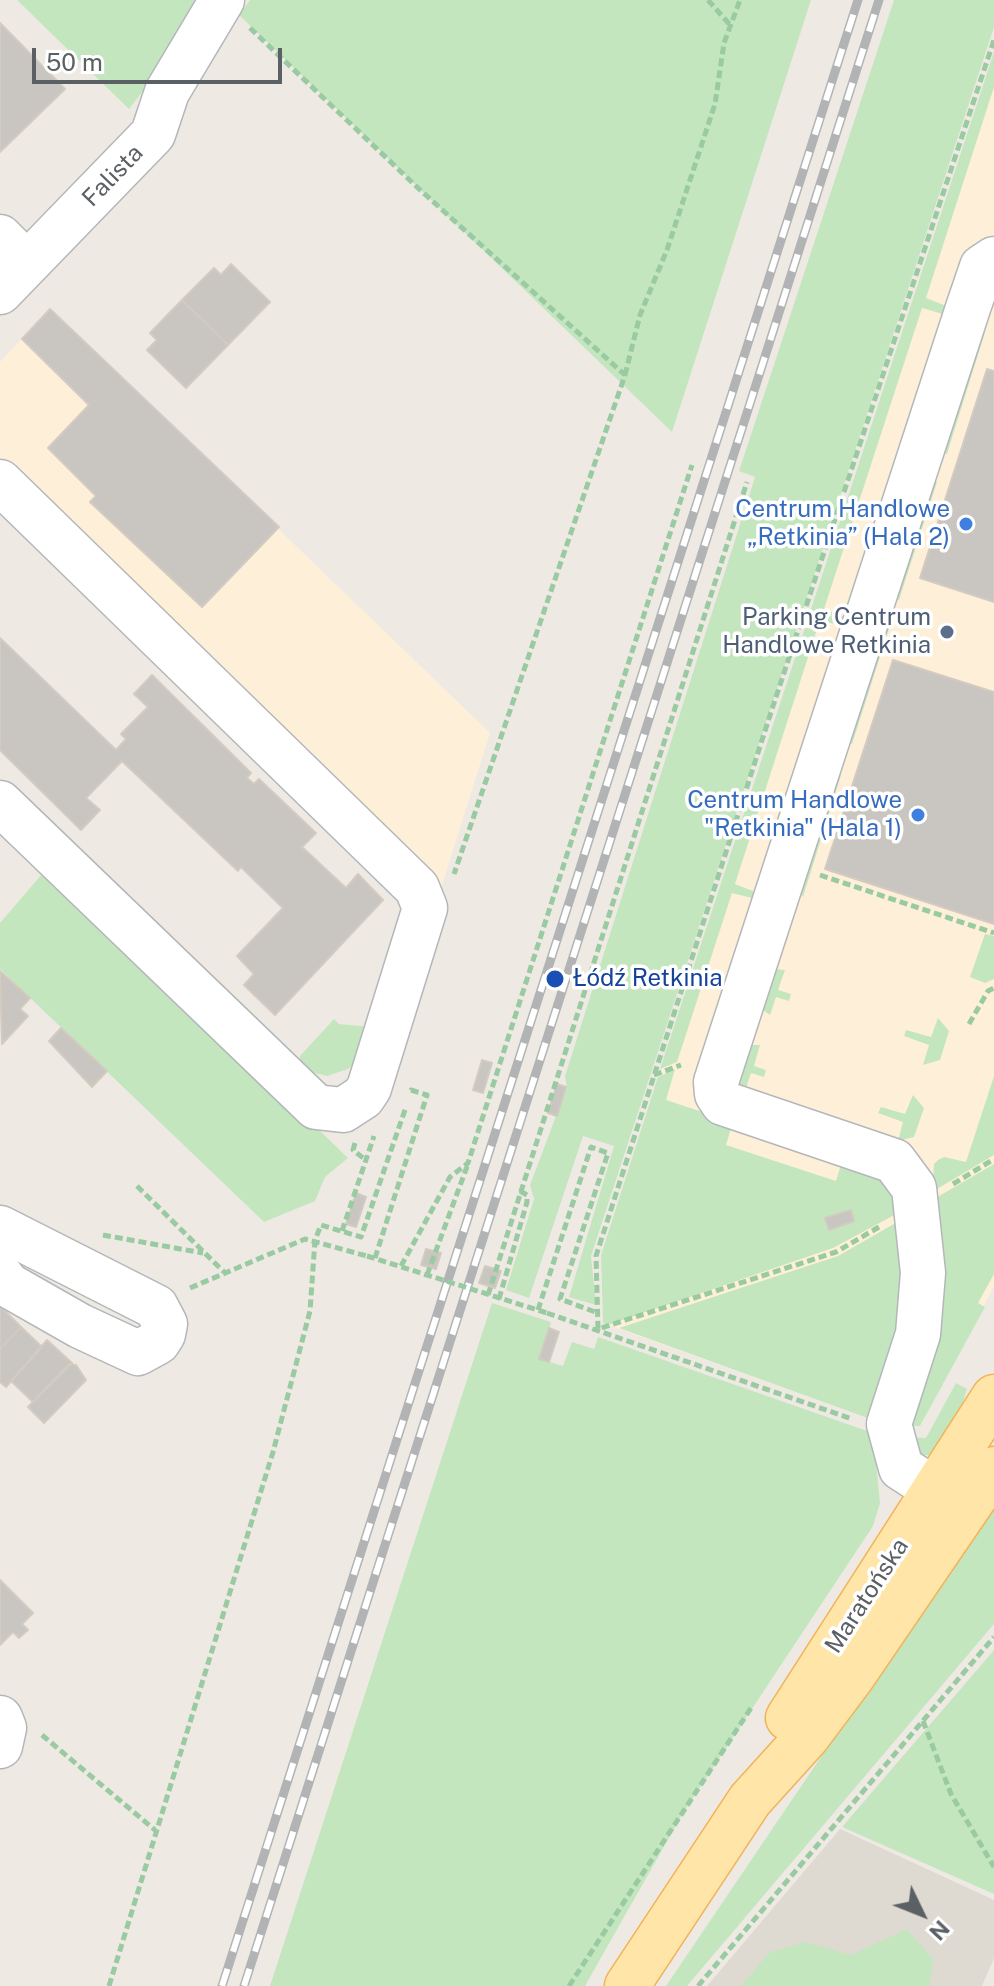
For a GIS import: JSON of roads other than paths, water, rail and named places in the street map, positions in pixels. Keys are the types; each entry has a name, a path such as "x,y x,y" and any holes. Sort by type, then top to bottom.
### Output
{"main road":[{"name":"Maratońska","path":"750,1800 783,1726 994,1397"},
{"name":"Maratońska","path":"627,1986 750,1800 807,1737 843,1689 994,1469"}],"street":[{"name":"Falista","path":"9,264 153,134 167,92 235,13"},
{"path":"935,1490 901,1468 889,1424 918,1334 923,1273 914,1188 894,1161 723,1103 717,1094 716,1082 967,311 982,267 994,259"},
{"path":"0,482 417,888 425,908 369,1088 363,1097 343,1110 316,1107 0,803"},
{"path":"0,1228 159,1314 158,1342 138,1353 80,1326 8,1285 0,1275"}],"railway":[{"path":"222,1986 858,0"},
{"path":"244,1986 879,0"}],"place":[{"name":"Centrum Handlowe „Retkinia” (Hala 2)","path":"966,524"},
{"name":"Parking Centrum Handlowe Retkinia","path":"947,632"},
{"name":"Centrum Handlowe \"Retkinia\" (Hala 1)","path":"918,815"},
{"name":"Łódź Retkinia","path":"555,979"}]}
